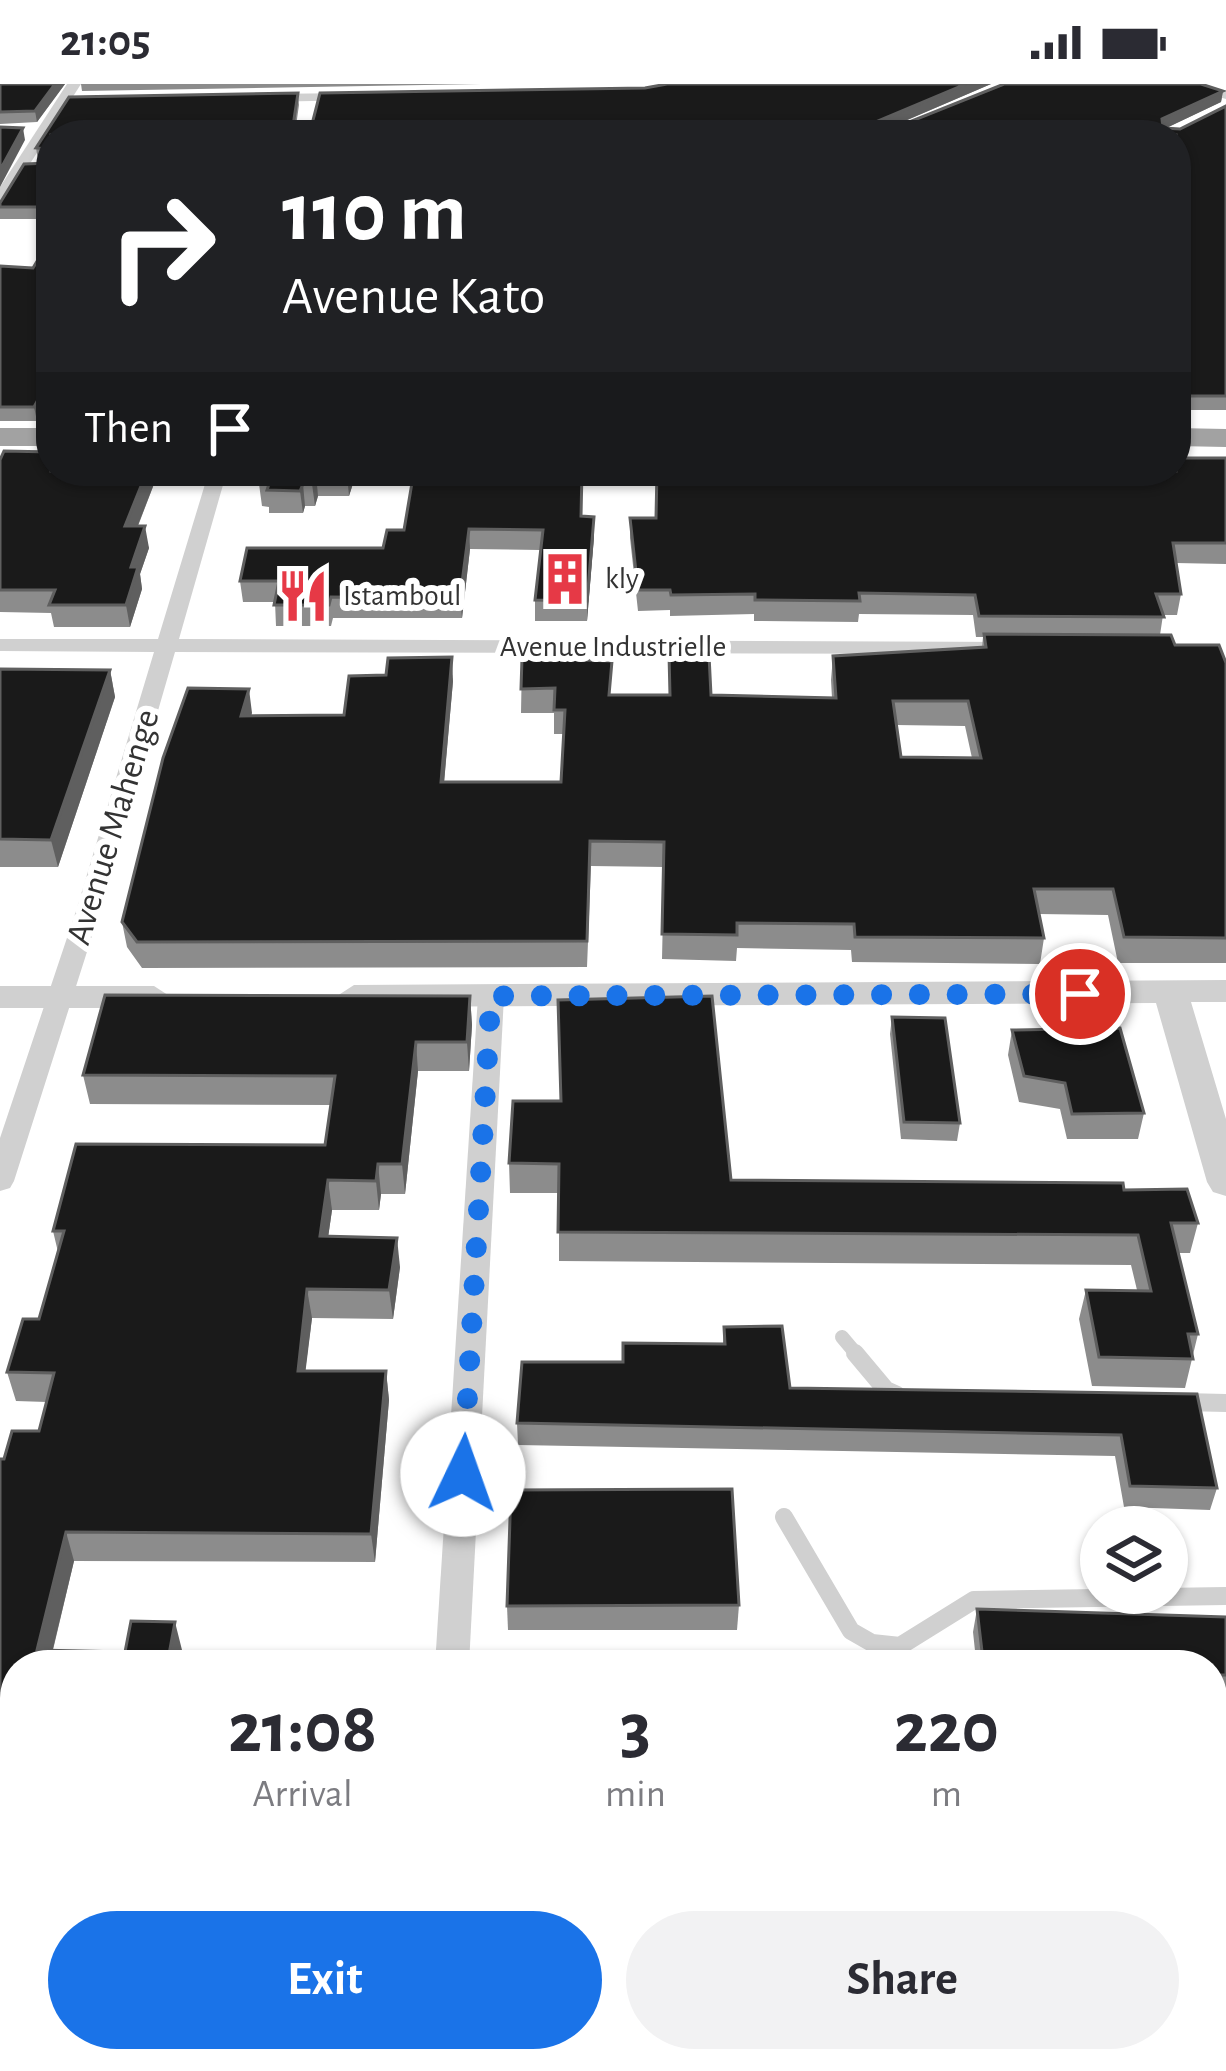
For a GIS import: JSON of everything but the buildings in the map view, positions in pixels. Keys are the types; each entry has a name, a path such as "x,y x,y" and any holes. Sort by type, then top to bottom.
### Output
{"highway":[{"path":"0,437 36,437"},
{"path":"1191,437 1226,438"}],"street":[{"path":"51,120 74,84"},
{"path":"1188,84 1226,95"},
{"path":"244,99 383,97"},
{"path":"308,116 311,98"},
{"path":"67,100 89,100"},
{"path":"21,131 36,131"},
{"path":"0,197 25,168 36,144"},
{"name":"Avenue Mahenge","path":"0,1181 169,645 214,486"},
{"name":"Avenue Industrielle","path":"0,645 1038,648"},
{"path":"323,996 1226,992"},
{"path":"1171,993 1226,1182"},
{"path":"453,1650 491,996"},
{"path":"0,997 179,997"}],"lane":[{"path":"842,1337 886,1390 911,1397"},
{"path":"1159,1402 1226,1403"},
{"path":"784,1517 851,1631 872,1642 900,1646 974,1600 1226,1596"}],"place":[{"name":"kly","path":"565,579"},
{"name":"Istamboul","path":"303,596"}],"route":[{"path":"463,1474 491,996 1080,994"}]}
